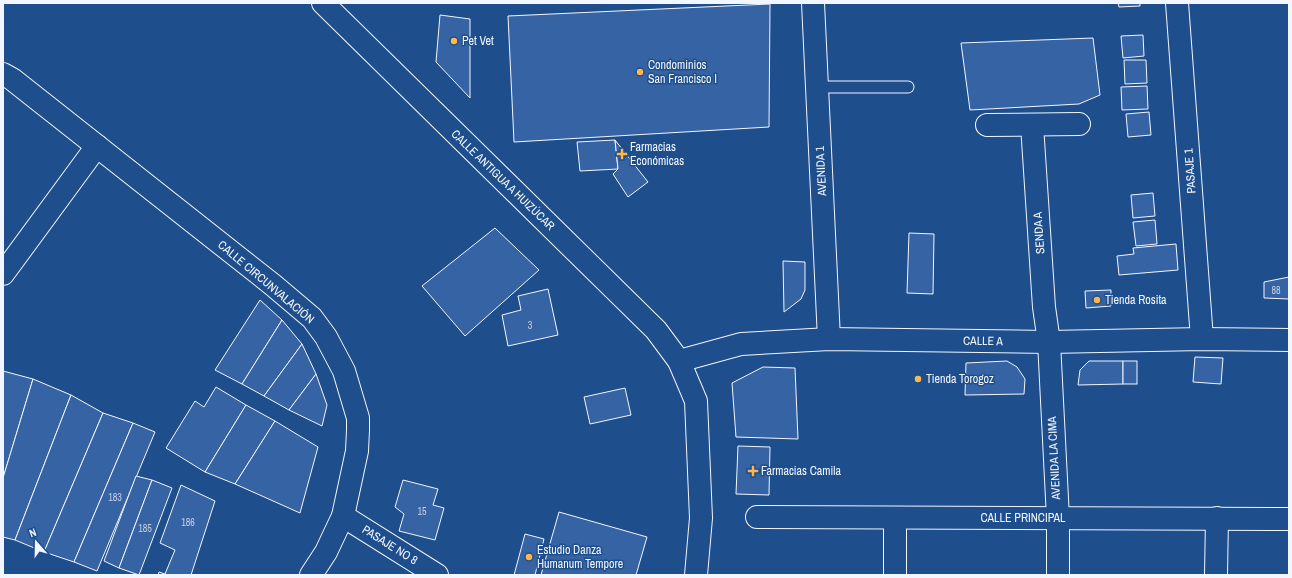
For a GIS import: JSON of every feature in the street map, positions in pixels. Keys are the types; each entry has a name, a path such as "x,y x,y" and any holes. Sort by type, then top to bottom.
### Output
{"street":[{"name":"CALLE ANTIGUA A HUIZÚCAR","path":"323,3 656,330 679,361 696,401 701,518 696,575"},
{"name":"AVENIDA 1","path":"813,3 829,338"},
{"name":"PASAJE 1","path":"1177,3 1202,339"},
{"name":"CALLE CIRCUNVALACIÓN","path":"6,82 97,146 273,285 312,318 326,337 344,371 358,418 357,451 343,516 326,552 311,575"},
{"path":"987,125 1079,124"},
{"name":"SENDA A","path":"1032,125 1044,307 1049,342"},
{"path":"3,274 97,146"},
{"name":"CALLE A","path":"679,361 741,344 829,338 1049,342 1202,339 1289,340"},
{"name":"AVENIDA LA CIMA","path":"1049,342 1058,518 1058,575"},
{"name":"PASAJE NO 8","path":"343,516 437,575"},
{"name":"CALLE PRINCIPAL","path":"757,517 1289,519"},
{"path":"895,518 895,575"},
{"path":"1216,575 1217,518"}],"lane":[{"path":"817,87 908,87"}],"building":[{"path":"1118,3 1140,3 1140,6 1119,7"},
{"name":"Condominios San Francisco I","path":"770,4 769,127 514,142 508,16"},
{"name":"Pet Vet","path":"440,15 470,19 470,98 436,62"},
{"path":"1143,35 1144,56 1123,58 1121,36"},
{"path":"1093,38 1100,95 1079,104 970,110 961,43"},
{"path":"1124,60 1146,60 1147,83 1125,84"},
{"path":"1147,86 1148,109 1122,110 1121,87"},
{"path":"1149,112 1151,135 1128,137 1126,114"},
{"path":"615,140 618,169 580,171 577,142"},
{"name":"Farmacias Económicas","path":"615,140 648,182 628,197 613,174 618,169"},
{"path":"1153,193 1155,216 1133,218 1131,195"},
{"path":"1155,220 1157,244 1136,246 1133,222"},
{"path":"495,228 539,270 465,336 422,286"},
{"path":"909,233 934,234 933,294 907,293"},
{"path":"1176,244 1178,270 1119,275 1117,256 1134,254 1133,248"},
{"path":"783,261 805,262 805,290 801,299 784,312"},
{"path":"1289,277 1289,299 1264,298 1264,282"},
{"path":"548,289 558,335 508,346 502,315 521,310 518,296"},
{"path":"1111,290 1111,306 1086,308 1085,291"},
{"path":"260,300 282,320 242,384 215,370"},
{"path":"282,320 302,344 264,396 242,384"},
{"path":"302,344 316,374 289,410 264,396"},
{"path":"1195,357 1223,358 1221,384 1193,382"},
{"path":"1007,361 1017,367 1025,379 1024,394 965,395 966,363"},
{"path":"1089,361 1123,361 1123,384 1078,385 1080,370"},
{"path":"1123,361 1137,361 1137,384 1123,384"},
{"path":"763,367 795,368 798,439 736,437 732,383"},
{"path":"3,371 33,379 3,478"},
{"path":"316,374 327,405 322,426 289,410"},
{"path":"33,379 71,395 15,540 3,537 3,478"},
{"path":"216,387 246,405 205,472 166,448 195,401 204,407"},
{"path":"625,388 631,415 590,424 584,397"},
{"path":"71,395 103,413 44,552 15,540"},
{"path":"246,405 275,421 235,484 205,472"},
{"path":"103,413 133,423 74,562 44,552"},
{"path":"275,421 318,447 300,513 235,484"},
{"path":"133,423 155,432 97,571 74,562"},
{"name":"Farmacias Camila","path":"738,446 770,447 769,495 736,494"},
{"path":"136,476 152,480 119,568 104,561"},
{"path":"152,480 172,488 139,575 119,568"},
{"path":"403,480 438,489 433,505 444,508 435,540 399,531 404,514 395,507"},
{"path":"181,485 215,501 191,575 158,575 159,572 165,574 175,550 160,543"},
{"path":"559,512 647,537 636,575 541,575"},
{"name":"Estudio Danza Humanum Tempore","path":"525,534 544,539 535,575 514,575"}],"place":[{"name":"Pet Vet","path":"454,41"},
{"name":"Condominios San Francisco I","path":"640,72"},
{"name":"Farmacias Económicas","path":"622,154"},
{"name":"Tienda Rosita","path":"1097,300"},
{"name":"Tienda Torogoz","path":"918,379"},
{"name":"Farmacias Camila","path":"753,471"},
{"name":"Estudio Danza Humanum Tempore","path":"529,557"}]}
